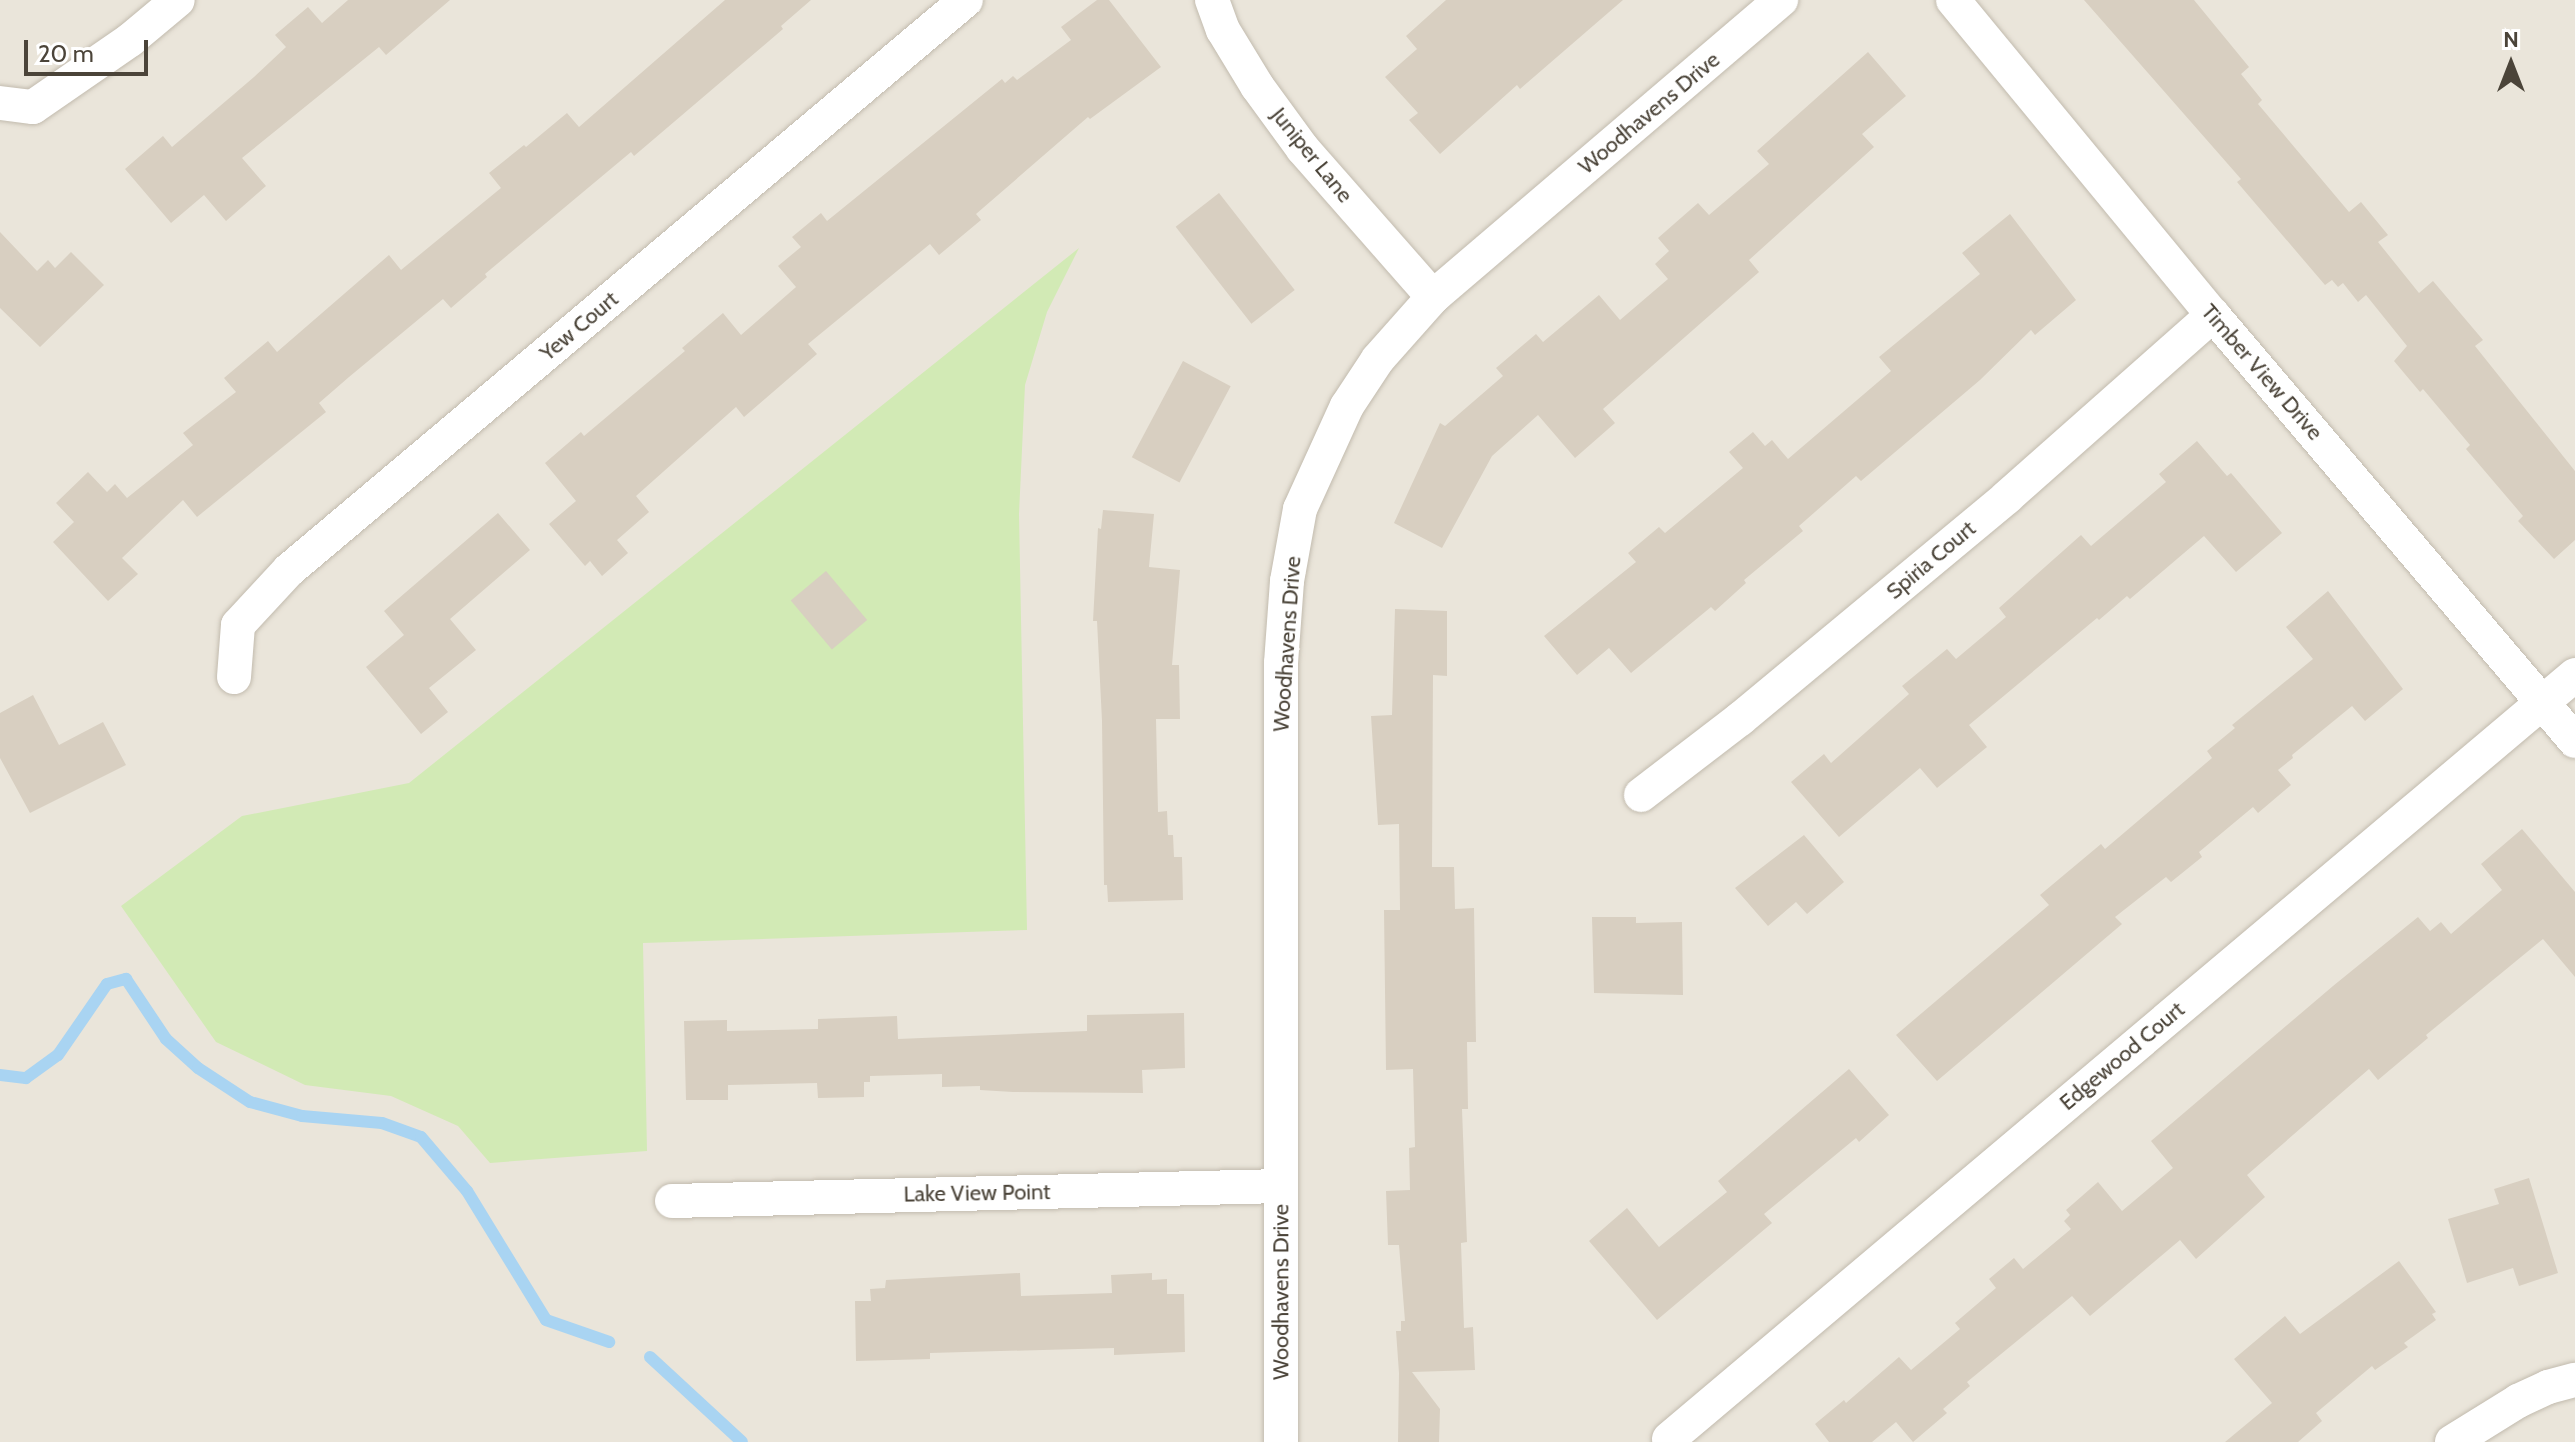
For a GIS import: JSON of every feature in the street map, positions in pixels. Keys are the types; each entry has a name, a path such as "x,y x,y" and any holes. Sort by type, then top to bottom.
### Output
{"street":[{"path":"0,103 33,107 130,40 178,0"},
{"name":"Yew Court","path":"234,677 238,625 289,570 966,0"},
{"name":"Juniper Lane","path":"1212,0 1223,30 1257,86 1303,149 1433,297"},
{"name":"Woodhavens Drive","path":"1281,1442 1281,663 1287,581 1300,509 1347,406 1378,359 1433,297 1781,0"},
{"name":"Timber View Drive","path":"1953,0 2213,315 2575,741"},
{"name":"Spiria Court","path":"1641,795 1740,719 2007,497 2213,315"},
{"name":"Edgewood Court","path":"1669,1439 2575,675"},
{"name":"Lake View Point","path":"672,1201 1281,1186"},
{"path":"2452,1442 2518,1401 2548,1387 2575,1380"}],"shaded area":[{"path":"0,0 2575,0 2575,1442 0,1442"}],"green space":[{"path":"1079,248 1047,312 1025,385 1019,514 1027,930 643,943 647,1151 490,1163 458,1126 391,1096 305,1085 216,1042 121,906 242,816 409,783"}],"building":[{"path":"348,0 450,0 386,55 379,47 242,158 266,186 226,221 204,195 171,223 125,169 163,136 172,147 254,77 286,47 275,35 308,7 322,23"},
{"path":"725,0 811,0 781,26 783,29 634,156 631,152 485,274 487,277 451,308 443,299 349,377 319,403 326,412 197,517 183,500 122,558 138,574 108,601 53,542 74,522 56,503 88,472 107,492 115,484 127,498 193,445 183,433 236,392 224,378 268,341 277,352 389,255 401,270 501,188 489,173 567,113 579,127"},
{"path":"1097,0 1109,0 1161,67 1090,119 1088,117 976,214 981,220 939,255 930,244 808,344 817,354 744,417 736,407 636,496 649,512 617,540 628,553 602,576 590,561 585,566 549,524 576,501 545,463 581,432 584,436 685,351 682,348 723,313 741,335 796,287 778,266 801,247 792,237 821,213 827,221 1002,79 1005,83 1013,76 1017,80 1071,40 1061,27"},
{"path":"1446,0 1623,0 1520,89 1517,85 1440,154 1409,120 1418,113 1385,77 1417,49 1406,36"},
{"path":"2084,0 2194,0 2249,67 2241,74 2262,100 2258,104 2349,212 2361,202 2388,235 2378,242 2419,293 2433,281 2483,340 2475,346 2575,471 2575,540 2554,559 2518,521 2523,516 2466,449 2470,445 2423,389 2420,392 2394,361 2407,346 2366,295 2358,302 2343,283 2338,287 2332,280 2325,285 2237,182 2241,179"},
{"path":"1868,52 1906,96 1862,134 1874,147 1749,260 1759,272 1603,409 1615,423 1575,458 1538,415 1492,456 1442,548 1394,523 1440,423 1445,426 1503,376 1496,368 1536,334 1543,342 1599,295 1620,320 1668,279 1655,264 1669,251 1658,238 1698,203 1709,215 1769,164 1757,151"},
{"path":"1219,193 1295,290 1251,324 1176,227"},
{"path":"2010,214 2076,300 2035,335 2031,330 1980,380 1861,481 1856,476 1799,526 1803,531 1744,580 1746,583 1715,611 1711,607 1631,673 1609,648 1577,675 1544,636 1636,562 1628,553 1659,527 1665,533 1743,468 1729,452 1753,432 1765,446 1772,440 1788,459 1891,371 1879,357 1980,274 1962,253"},
{"path":"0,232 37,271 48,260 55,268 71,252 104,285 40,347 0,308"},
{"path":"1183,361 1231,386 1180,483 1132,457"},
{"path":"2197,441 2227,476 2231,473 2282,533 2236,572 2204,536 2130,599 2127,596 2099,620 2097,618 1969,725 1987,747 1937,788 1920,768 1839,837 1791,782 1824,754 1831,763 1909,694 1902,686 1947,649 1956,659 2006,617 1999,608 2081,535 2091,546 2166,482 2159,474"},
{"path":"1103,510 1154,514 1149,567 1180,570 1172,665 1179,665 1180,719 1156,719 1158,812 1167,811 1168,835 1173,835 1174,857 1182,857 1183,900 1108,902 1107,885 1104,885 1102,721 1097,621 1093,621 1098,528 1101,529"},
{"path":"498,513 530,550 450,619 476,650 429,688 448,712 421,734 366,667 404,635 384,611"},
{"path":"826,571 867,620 832,650 791,601"},
{"path":"2328,591 2403,689 2365,721 2352,706 2292,755 2293,758 2278,770 2291,785 2258,813 2253,807 2199,852 2202,857 2171,882 2166,877 2115,917 2122,924 1937,1081 1896,1035 2049,905 2040,895 2101,844 2105,849 2212,758 2207,751 2235,728 2232,725 2313,659 2286,627"},
{"path":"1395,609 1447,611 1447,676 1433,675 1432,867 1454,867 1455,909 1474,908 1476,1042 1467,1042 1468,1109 1462,1109 1467,1242 1461,1243 1464,1328 1473,1327 1475,1370 1412,1372 1440,1409 1439,1442 1398,1442 1396,1331 1401,1331 1401,1321 1405,1321 1399,1245 1388,1245 1386,1191 1410,1190 1409,1148 1415,1147 1413,1069 1386,1070 1384,910 1400,910 1399,824 1378,825 1371,716 1392,715"},
{"path":"33,695 59,745 103,722 126,765 30,813 0,758 0,713"},
{"path":"2522,829 2575,892 2575,977 2543,939 2426,1035 2428,1038 2378,1080 2369,1069 2247,1175 2265,1197 2196,1259 2180,1240 2090,1316 2072,1296 1967,1382 1970,1386 1943,1409 1947,1413 1913,1442 1896,1422 1872,1442 1829,1442 1815,1424 1844,1400 1846,1403 1899,1357 1911,1370 1960,1329 1955,1323 1996,1288 1989,1279 2014,1258 2023,1269 2071,1229 2064,1221 2070,1215 2066,1210 2098,1182 2122,1211 2173,1168 2151,1141 2333,986 2418,917 2430,931 2441,922 2451,934 2502,890 2481,864"},
{"path":"1804,835 1844,882 1807,914 1796,902 1768,926 1735,888"},
{"path":"1592,917 1636,917 1636,923 1682,922 1683,995 1594,993"},
{"path":"1184,1013 1185,1068 1142,1070 1143,1093 1013,1092 980,1090 980,1086 942,1087 942,1074 870,1076 870,1082 864,1082 864,1097 818,1098 817,1083 728,1085 728,1100 686,1100 684,1021 727,1020 727,1031 818,1029 818,1019 897,1016 898,1039 1087,1031 1087,1015"},
{"path":"1849,1069 1889,1115 1859,1142 1856,1138 1764,1214 1772,1223 1657,1320 1589,1241 1627,1208 1659,1247 1727,1192 1718,1181"},
{"path":"2529,1178 2558,1273 2519,1286 2513,1268 2467,1283 2448,1219 2499,1204 2494,1189"},
{"path":"2399,1261 2436,1312 2432,1314 2436,1320 2404,1343 2408,1347 2375,1370 2372,1366 2316,1413 2322,1421 2298,1442 2225,1442 2272,1403 2234,1359 2285,1316 2300,1334"},
{"path":"1020,1273 1021,1296 1112,1293 1111,1275 1152,1273 1152,1280 1167,1279 1167,1294 1184,1294 1185,1352 1114,1355 1114,1348 930,1353 930,1359 856,1361 855,1301 871,1301 870,1289 885,1288 886,1280"}],"waterway":[{"path":"0,1075 26,1078 58,1055 107,984 126,979 166,1039 198,1068 250,1102 302,1116 382,1123 421,1137 467,1191 546,1320 609,1342"},
{"path":"650,1357 742,1442"}]}
